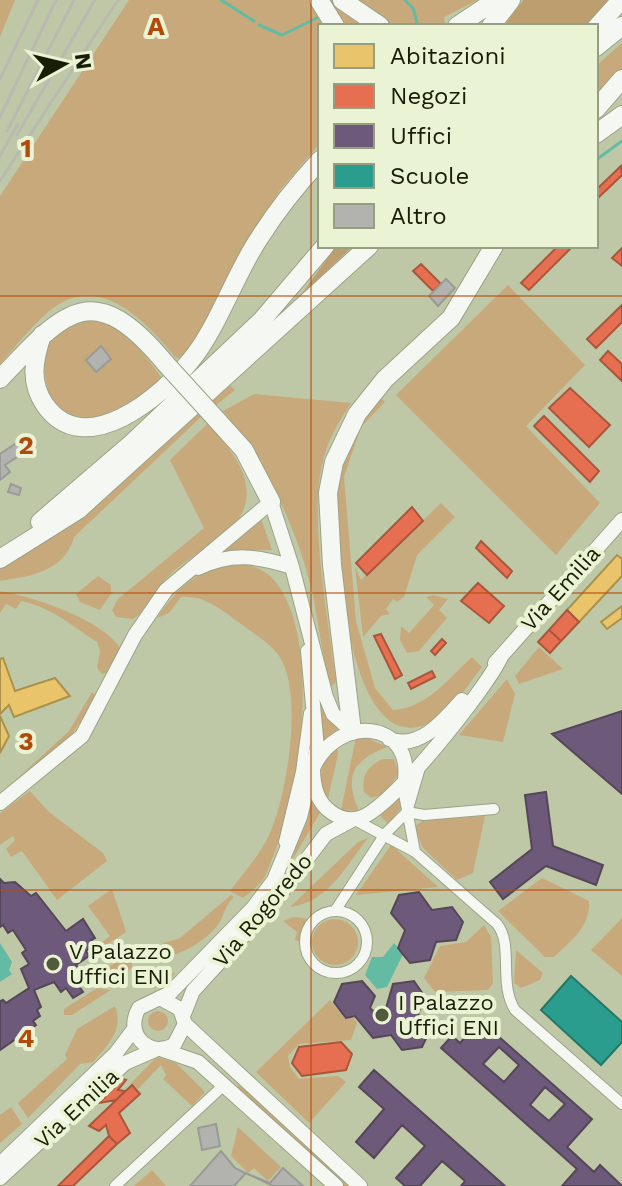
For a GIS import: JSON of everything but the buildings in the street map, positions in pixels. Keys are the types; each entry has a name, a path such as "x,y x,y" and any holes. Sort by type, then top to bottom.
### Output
{"highway":[{"path":"319,0 334,24"},
{"path":"342,0 377,24"},
{"path":"460,24 496,0"},
{"path":"493,24 511,0"},
{"path":"598,26 621,0"},
{"path":"598,45 622,26"},
{"path":"598,107 622,79"},
{"path":"598,133 622,115"},
{"path":"42,335 34,375 40,398 52,413 83,427 102,426 134,413 192,359 259,237 318,163"},
{"path":"0,559 78,510 200,387 323,248"},
{"path":"0,546 55,512 367,248"},
{"path":"352,731 331,551 328,493 334,462 357,414 385,379 451,318 493,248"},
{"path":"0,379 42,335 66,316 88,311 105,312 126,322 244,450 271,502"}],"street":[{"path":"0,803 82,736 135,635 166,590 271,502 292,567 326,697 333,714 352,731"},
{"name":"Via Emilia","path":"501,657 622,520"},
{"path":"183,575 220,557 265,558 292,567"},
{"path":"303,607 317,748 315,790 325,808 341,818 355,820 385,834 415,852 504,932 505,991 515,1010 622,1104"},
{"path":"336,1186 198,1062 144,1045 134,1029 139,1008 170,993 253,908 274,880 300,817 316,763 335,739 352,731 375,732 389,739 412,740 438,726 501,657"},
{"path":"355,820 377,808 427,755 486,686 501,657"},
{"path":"274,880 301,772 311,699"},
{"path":"389,739 402,758 407,812 415,852"},
{"path":"335,911 358,921 366,938 366,948 356,964 339,972 317,966 305,944 306,934 316,918 335,911 385,834 407,812 416,777 427,755"},
{"path":"407,812 424,815 494,809"},
{"name":"Via Rogoredo","path":"184,1020 193,991 274,902 326,834 341,823 355,820"},
{"path":"160,998 174,1003 184,1020 360,1186"},
{"path":"160,1050 179,1040 184,1020"},
{"name":"Via Emilia","path":"0,1166 116,1053 134,1029"},
{"name":"Via Emilia","path":"0,1178 120,1067 136,1056 160,1050"},
{"path":"115,1186 223,1086"}],"shaded area":[{"path":"0,0 15,0 0,37"},
{"path":"129,0 478,0 444,17 445,24 318,24 318,145 280,190 185,357 176,358 150,329 119,305 102,298 84,296 66,300 47,313 0,364 0,196"},
{"path":"523,0 611,0 589,24 505,24"},
{"path":"622,43 622,73 598,98 598,64"},
{"path":"335,248 351,248 301,295"},
{"path":"508,285 585,365 526,426 600,503 556,555 396,395"},
{"path":"87,320 100,322 121,332 139,348 162,378 128,406 100,416 86,417 72,415 56,405 51,399 44,369 47,349 58,333"},
{"path":"230,385 235,390 200,418 74,537 63,558 45,570 0,581 0,566 160,447"},
{"path":"254,394 351,403 327,448 319,487 319,542 336,682 332,686 312,591 288,518 266,474 223,411"},
{"path":"380,397 385,402 361,427 344,477 356,621 375,688 393,710 405,708 437,691 472,657 482,667 451,707 427,724 399,726 377,707 360,674 342,585 337,502 341,466 354,434"},
{"path":"207,424 227,446 242,471 247,498 243,511 228,531 170,575 140,614 133,619 116,617 112,610 118,599 204,528 170,460"},
{"path":"441,503 455,517 417,555 404,597 397,602 393,599 386,609 390,614 381,616 363,637 355,567 361,580"},
{"path":"262,521 272,550 219,551 256,522"},
{"path":"230,561 259,569 274,580 289,606 298,638 302,676 298,755 283,827 265,876 243,898 230,891 269,835 287,771 292,718 286,672 279,656 266,643 213,604 197,598 181,597 169,613 157,618 188,582"},
{"path":"98,576 111,585 111,594 100,610 80,602 76,594"},
{"path":"0,591 48,604 99,628 121,649 109,672 102,674 97,668 100,651 97,642 53,613 21,601 16,609 6,604 0,613"},
{"path":"433,595 448,599 439,610 447,618 419,651 407,653 400,640 401,626 409,633 434,605 426,597"},
{"path":"539,647 563,669 519,684 515,676"},
{"path":"507,679 515,694 503,742 459,735"},
{"path":"317,680 329,715 338,729 322,742"},
{"path":"92,692 97,697 70,737 10,785 69,731"},
{"path":"363,736 387,747 366,758 354,771 352,788 359,811 341,810 356,737"},
{"path":"337,744 338,754 328,799 321,784 322,770"},
{"path":"382,759 394,759 399,774 382,795 371,798 364,792 365,776 369,768"},
{"path":"30,791 49,812 103,853 107,861 57,900 22,851 11,857 6,849 15,840 13,836 0,845 0,813"},
{"path":"311,797 321,811 292,859"},
{"path":"399,797 401,808 388,824 379,814"},
{"path":"485,816 473,873 457,880 423,848 414,827 424,820"},
{"path":"368,838 326,891 304,904 290,907 358,842"},
{"path":"391,845 397,850 438,887 356,895"},
{"path":"542,878 589,901 583,926 554,957 545,957 498,911"},
{"path":"112,889 126,932 97,951 95,948 110,936 88,906"},
{"path":"231,895 234,897 210,934 185,951 159,958 163,943 180,938"},
{"path":"294,917 309,919 300,942 295,940 297,932 283,921"},
{"path":"622,918 622,976 591,950"},
{"path":"335,919 351,926 358,942 351,958 335,965 319,958 312,942 319,926"},
{"path":"484,925 491,937 493,983 488,990 435,992 424,978 440,946 466,942"},
{"path":"516,950 543,973 540,980 521,988 514,983"},
{"path":"131,952 132,967 125,974 90,971 101,966 106,969"},
{"path":"175,972 170,981 162,986 142,986 150,975 165,977"},
{"path":"97,988 111,990 72,1015 64,1015 64,1009"},
{"path":"330,1000 345,1018 354,1018 357,1023 351,1040 299,1044 288,1056 290,1067 299,1079 338,1076 346,1082 309,1123 256,1072"},
{"path":"115,1006 116,1030 104,1049 93,1062 80,1064 28,1118 18,1103 67,1059 65,1055 77,1029"},
{"path":"158,1011 165,1014 168,1021 165,1028 158,1031 151,1028 148,1021 151,1014"},
{"path":"157,1057 176,1063 205,1092 192,1106 163,1079 166,1075 161,1065 138,1089 131,1083"},
{"path":"239,1085 353,1186 343,1186 235,1090"},
{"path":"11,1107 22,1124 0,1143 0,1115"},
{"path":"238,1127 281,1167 268,1181 254,1168 248,1173 231,1156"},
{"path":"152,1170 166,1186 134,1186"}],"water":[{"path":"0,943 12,962 9,970 12,974 0,982"},
{"path":"394,943 403,954 387,987 377,989 365,975 372,957 383,957"}],"waterway":[{"path":"221,0 254,21"},
{"path":"405,0 413,8 417,24"},
{"path":"259,25 282,35 321,16"},
{"path":"598,159 622,141"}],"railway":[{"path":"0,79 38,0"},
{"path":"0,117 56,0"},
{"path":"7,131 74,0"},
{"path":"17,135 95,0"},
{"path":"0,181 118,0"},
{"path":"0,156 18,124"}],"place":[{"name":"V Palazzo Uffici ENI","path":"53,964"},
{"name":"I Palazzo Uffici ENI","path":"382,1015"}]}
